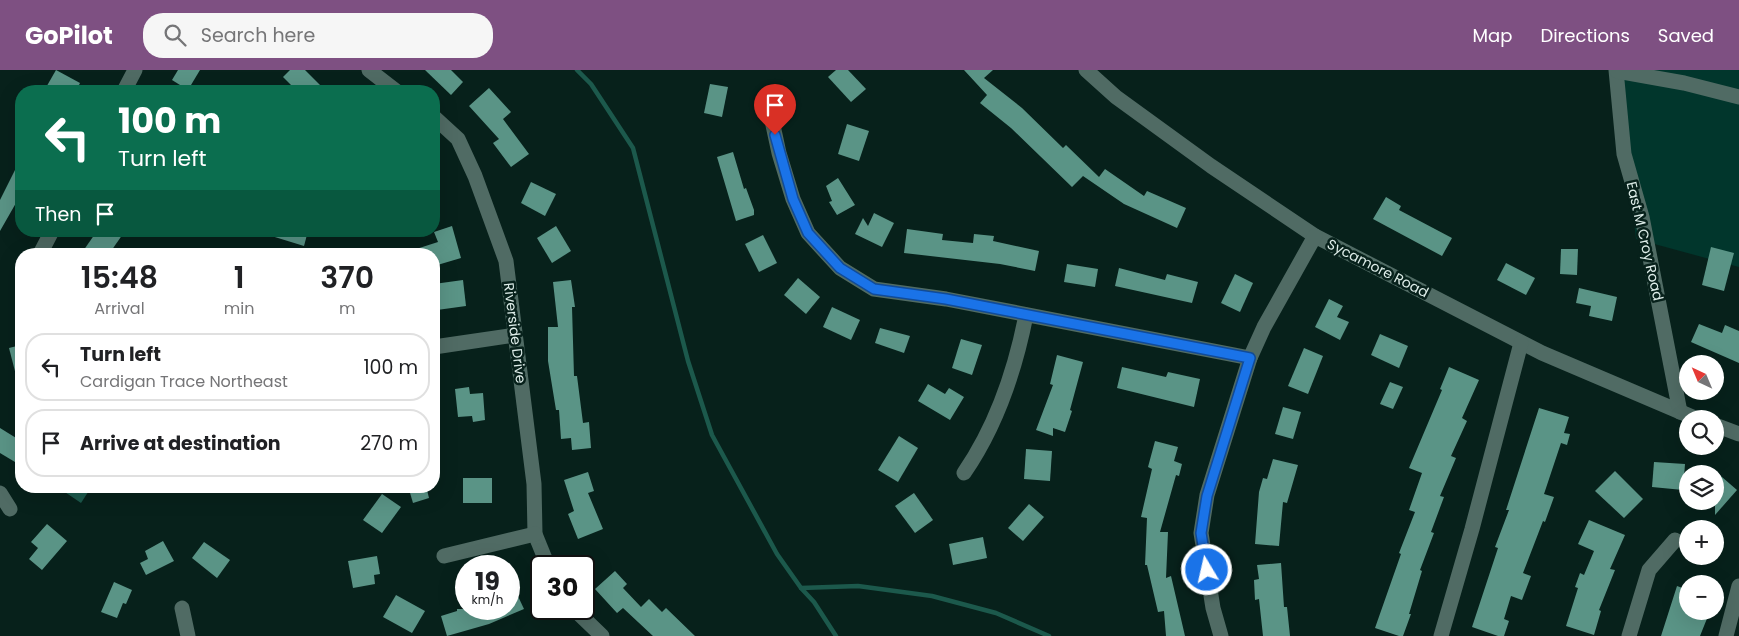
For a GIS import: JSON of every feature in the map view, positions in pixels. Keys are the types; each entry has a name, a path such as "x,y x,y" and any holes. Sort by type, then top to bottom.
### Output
{"street":[{"path":"127,85 135,70"},
{"path":"369,70 382,85"},
{"name":"Sycamore Road","path":"1086,70 1116,97 1203,160 1315,236 1521,342 1679,412"},
{"path":"1616,71 1684,83 1739,97"},
{"name":"East M Croy Road","path":"1616,71 1624,154 1642,218 1680,410"},
{"path":"771,116 779,154 793,199 808,233 840,268 874,289 946,299 1250,358"},
{"name":"Riverside Drive","path":"440,122 458,139 476,176 506,261 534,484 535,534 544,555"},
{"path":"1221,636 1212,608 1201,533 1207,496 1250,358 1264,327 1315,236"},
{"path":"964,472 982,447 1005,393 1018,358 1026,315"},
{"path":"440,346 515,335"},
{"path":"1441,636 1472,529 1521,342"},
{"path":"1724,428 1739,434"},
{"path":"0,493 10,508"},
{"path":"444,556 535,534"},
{"path":"1629,636 1650,570 1675,540"},
{"path":"1726,636 1739,586"},
{"path":"182,608 188,636"},
{"path":"585,620 602,636"}],"shaded area":[{"path":"1616,70 1739,70 1739,267 1636,239"},
{"path":"66,493 87,493 81,503"}],"building":[{"path":"56,70 80,83 79,85 47,85"},
{"path":"178,70 200,70 191,85 180,85 172,80"},
{"path":"290,70 305,70 320,85 291,85 283,77"},
{"path":"425,70 451,70 463,82 451,95"},
{"path":"836,70 848,70 866,89 851,102 828,77"},
{"path":"964,70 993,70 984,78 1022,108 1063,148 1066,145 1099,177 1105,169 1144,196 1147,191 1186,208 1177,228 1124,204 1083,176 1072,187 1011,128 980,103 987,95"},
{"path":"710,84 728,87 722,117 704,113"},
{"path":"489,88 511,112 503,119 529,154 511,167 493,143 499,139 469,106"},
{"path":"847,124 869,131 859,161 838,154"},
{"path":"733,152 744,189 746,188 754,210 754,215 736,221 717,157"},
{"path":"15,170 15,205 0,231 0,200"},
{"path":"838,178 855,205 837,215 829,202 832,201 826,186"},
{"path":"531,182 556,194 545,216 521,203"},
{"path":"1386,197 1401,206 1399,210 1452,238 1442,256 1373,219"},
{"path":"874,213 894,223 882,247 855,234 863,218 868,226"},
{"path":"452,226 461,258 440,264 440,248 419,248 438,242 436,237 440,237 440,230"},
{"path":"556,226 571,251 552,263 537,238"},
{"path":"907,229 943,234 942,240 973,243 974,234 994,236 993,241 1039,251 1035,271 1000,264 904,253"},
{"path":"763,235 777,263 759,272 745,244"},
{"path":"93,237 121,237 113,248 85,248"},
{"path":"275,237 306,237 304,246"},
{"path":"1711,247 1734,253 1724,291 1702,285"},
{"path":"1561,249 1578,249 1577,275 1560,274"},
{"path":"1506,263 1535,278 1526,295 1497,280"},
{"path":"1067,264 1098,269 1095,287 1064,282"},
{"path":"1119,268 1165,280 1167,274 1198,282 1192,303 1115,286"},
{"path":"1235,274 1253,283 1240,312 1221,303"},
{"path":"798,278 820,297 806,314 784,295"},
{"path":"463,280 466,306 440,310 440,283"},
{"path":"571,280 575,307 572,307 574,376 577,376 583,423 589,422 591,448 572,450 571,438 561,439 559,410 556,410 548,361 548,327 558,327 553,282"},
{"path":"1579,288 1617,297 1612,321 1589,316 1591,306 1576,303"},
{"path":"1329,299 1343,306 1337,317 1349,322 1340,340 1315,327"},
{"path":"832,307 860,320 851,340 823,327"},
{"path":"1699,324 1722,333 1725,325 1739,331 1739,363 1724,355 1691,342"},
{"path":"880,328 910,336 904,353 875,343"},
{"path":"1380,334 1408,346 1399,368 1371,355"},
{"path":"961,339 982,345 972,375 952,368"},
{"path":"15,346 15,371 9,348"},
{"path":"1304,348 1323,356 1308,394 1288,386"},
{"path":"1057,355 1083,362 1070,410 1072,411 1065,432 1053,428 1053,436 1036,430 1053,385 1050,384"},
{"path":"1122,367 1166,377 1168,372 1200,379 1194,407 1117,388"},
{"path":"1449,367 1479,380 1462,418 1467,421 1451,456 1456,458 1440,496 1444,497 1431,532 1434,533 1420,570 1422,571 1409,614 1411,614 1403,636 1399,636 1375,628 1401,554 1399,553 1415,512 1409,510 1422,473 1409,468 1442,390 1440,389"},
{"path":"1390,382 1403,387 1393,409 1380,404"},
{"path":"928,384 945,394 949,388 964,397 950,420 918,401"},
{"path":"469,387 470,394 483,393 485,420 473,422 472,416 458,417 455,389"},
{"path":"1283,407 1301,412 1293,439 1275,434"},
{"path":"1539,408 1569,417 1564,433 1570,434 1567,445 1561,443 1544,494 1554,497 1523,573 1531,576 1522,600 1511,596 1504,619 1509,621 1504,636 1498,636 1472,627 1498,548 1495,547 1509,510 1506,510"},
{"path":"0,428 15,437 15,462 0,453"},
{"path":"899,436 918,448 898,482 878,470"},
{"path":"1155,441 1178,447 1174,461 1182,464 1179,476 1176,475 1160,532 1168,532 1166,578 1171,576 1185,636 1166,636 1164,611 1158,612 1147,565 1145,565 1147,518 1141,517 1152,469 1148,467"},
{"path":"1026,449 1052,451 1050,481 1024,479"},
{"path":"1273,459 1298,465 1287,503 1283,502 1279,546 1255,544 1259,492 1263,478 1267,479"},
{"path":"1654,462 1685,464 1679,465 1679,490 1652,487"},
{"path":"1615,471 1643,499 1624,518 1595,491"},
{"path":"588,472 594,491 588,493 603,529 578,539 568,514 574,511 564,480"},
{"path":"463,478 492,478 492,503 463,503"},
{"path":"1724,479 1737,490 1724,505"},
{"path":"410,493 428,493 429,498 413,503"},
{"path":"914,493 933,520 915,533 895,506"},
{"path":"382,494 401,507 382,533 363,520"},
{"path":"1029,504 1044,517 1023,541 1008,528"},
{"path":"1589,520 1625,535 1610,569 1615,570 1599,610 1601,611 1594,635 1566,626 1578,588 1575,587 1580,573 1584,575 1594,551 1578,544"},
{"path":"47,524 67,541 42,570 29,559 38,548 31,542"},
{"path":"983,537 987,558 953,565 949,544"},
{"path":"163,541 174,561 146,575 140,563 148,559 145,551"},
{"path":"204,542 230,560 217,578 192,558"},
{"path":"377,556 380,574 374,575 375,584 353,588 348,561"},
{"path":"1281,563 1284,607 1287,607 1290,636 1263,636 1259,599 1255,600 1254,580 1259,579 1257,565"},
{"path":"615,571 627,584 623,588 641,607 649,599 662,612 666,608 695,636 653,636 623,608 617,613 595,589"},
{"path":"114,582 132,590 126,604 123,603 117,618 101,612"},
{"path":"1677,586 1679,587 1679,620 1706,620 1700,636 1661,636"},
{"path":"396,595 425,611 412,633 383,617"},
{"path":"520,600 524,609 520,611"},
{"path":"455,612 455,620 498,620 447,636 441,616"}],"waterway":[{"path":"577,70 591,84 633,148 688,361 712,435 777,554 801,588 814,602 836,636"},
{"path":"801,588 858,586 932,596 996,613 1049,636"}],"route":[{"path":"775,135 793,199 808,233 840,268 874,289 946,299 1250,358 1207,496 1201,533 1207,570"}]}
